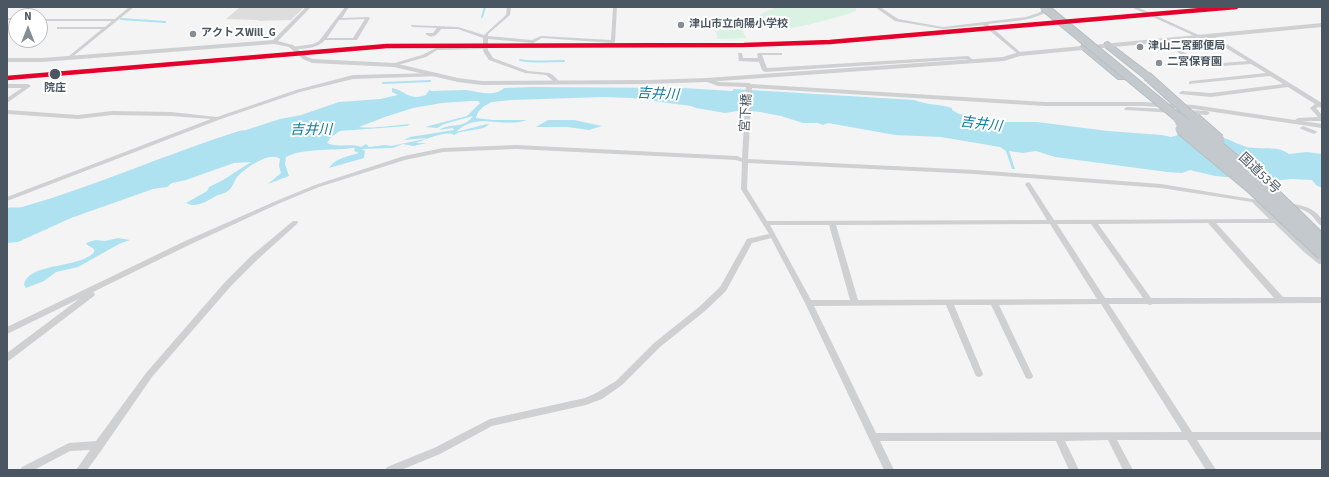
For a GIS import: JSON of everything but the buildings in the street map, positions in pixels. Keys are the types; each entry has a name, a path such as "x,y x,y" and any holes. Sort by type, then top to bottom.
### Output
{"highway":[{"name":"国道53号","path":"1044,7 1174,116 1322,254"},
{"path":"1108,45 1147,76 1238,157 1266,186"},
{"path":"1085,47 1225,167 1252,188"},
{"name":"国道53号","path":"1174,116 1214,144 1266,186 1322,240"}],"street":[{"path":"71,57 132,7"},
{"path":"274,42 309,7"},
{"path":"294,48 314,45 321,42 347,7"},
{"path":"413,26 458,28 486,37 533,42 541,37 613,42 614,7 575,7"},
{"path":"877,7 897,20 937,27 985,24 1026,18 1040,14 1052,7"},
{"path":"1133,7 1201,37"},
{"path":"508,8 508,15 490,30 486,37 486,53 491,59 527,72 547,74 557,82"},
{"path":"323,39 355,39 368,18 338,19"},
{"path":"48,20 116,20"},
{"path":"985,24 1019,54"},
{"path":"7,60 42,60 274,42 284,43 294,48 305,58 312,61 391,65 458,80 482,83 648,82 706,80 889,64 1004,59 1019,54 1322,25"},
{"path":"427,34 434,35 440,27"},
{"path":"59,28 106,28"},
{"path":"1210,36 1321,105"},
{"path":"1164,40 1190,59 1209,66 1253,62"},
{"path":"391,65 424,56 436,49 485,47"},
{"path":"740,54 741,60 762,60"},
{"path":"780,54 759,54 765,70 796,71"},
{"path":"1191,83 1271,74"},
{"path":"7,199 219,118 298,91 342,79 366,76 437,75"},
{"path":"706,80 718,84 1204,113 1249,118 1308,129 1314,132"},
{"name":"宮下橋","path":"748,85 744,189 773,236 809,303 889,470"},
{"path":"1182,93 1211,95 1289,85"},
{"path":"7,86 28,86 7,101"},
{"path":"1071,105 1142,104 1194,107 1322,126"},
{"path":"1321,105 1313,108 1322,119"},
{"path":"7,112 78,117 112,113 171,114 219,118"},
{"path":"1249,118 1262,118 1268,115 1301,120 1322,119"},
{"path":"7,331 186,244 278,202 370,168 404,158 443,150 516,147 737,158 746,162 975,172 1161,186 1255,202 1301,206 1316,214 1322,224"},
{"path":"1028,184 1212,470"},
{"path":"1255,202 1322,262"},
{"path":"1092,221 1150,302"},
{"path":"1210,221 1282,301"},
{"path":"765,223 1276,221"},
{"path":"832,222 855,303"},
{"path":"81,470 149,375 228,284 254,258 295,223"},
{"path":"390,470 437,451 490,424 586,401 599,396 619,383 657,345 702,308 723,288 749,241 757,238 773,236"},
{"path":"7,358 104,284"},
{"path":"809,303 1322,300"},
{"path":"994,302 1029,376"},
{"path":"949,303 979,374"},
{"path":"874,437 1322,436"},
{"path":"1058,437 1074,470"},
{"path":"1111,437 1128,470"},
{"path":"25,470 69,447 100,444"}],"green space":[{"path":"778,7 856,7 856,11 798,27 775,29 766,28 755,22 768,10"},
{"path":"719,28 741,28 746,38 717,39 716,31 719,31"}],"water":[{"name":"吉井川","path":"392,88 411,96 420,97 426,95 430,89 430,91 465,90 495,93 504,88 683,88 732,91 734,89 914,100 952,108 952,110 959,114 1007,122 1037,122 1171,137 1178,135 1218,137 1252,148 1274,149 1284,151 1289,154 1307,152 1322,154 1322,188 1316,185 1312,180 1291,179 1274,181 1215,176 1190,170 1182,173 1167,172 1055,157 1036,151 1023,153 1009,151 1015,169 1012,169 1006,151 1000,147 941,137 895,135 828,123 823,125 818,123 803,123 781,116 743,110 725,113 691,106 632,98 603,97 511,100 489,103 480,110 476,118 493,120 527,120 508,123 481,121 464,126 456,132 489,124 486,127 454,135 446,134 435,136 416,143 427,143 413,146 403,144 393,148 362,149 365,151 364,158 329,168 338,160 359,153 354,151 355,148 300,152 286,157 285,164 289,176 268,184 281,173 279,166 280,159 270,157 257,162 245,170 237,177 232,187 225,193 198,204 190,205 186,203 207,191 209,187 251,162 234,163 186,180 172,183 167,187 153,189 71,218 18,242 7,243 7,208 22,207 50,199 239,131 280,119 301,115 339,102 380,99 398,95 392,92","holes":["478,101 480,103 467,116 425,127 437,128 444,124 473,116 465,123 448,126 439,130 453,128 454,130 410,137 404,140 426,138 425,139 391,146 385,145 369,147 366,144 361,147 327,143 331,137 340,131 407,126 410,124 359,127 413,108 442,103"]},
{"path":"548,120 574,120 602,126 589,130 567,127 536,127"},
{"path":"118,238 130,240 119,244 78,267 56,272 44,281 26,288 24,285 28,278 44,269 78,261 87,257 94,252 94,249 86,244 88,242 96,240 105,241"}],"waterway":[{"path":"482,17 485,7"},
{"path":"121,19 165,22"},
{"path":"520,60 537,62 564,61"},
{"path":"383,83 430,81"}],"transit line":[{"path":"7,78 387,46 744,45 830,42 1236,7"}],"place":[{"name":"津山市立向陽小学校","path":"681,25"},
{"name":"アクトスWill_G","path":"193,34"},
{"name":"津山二宮郵便局","path":"1140,47"},
{"name":"二宮保育園","path":"1159,63"},
{"name":"院庄","path":"55,74"}]}
